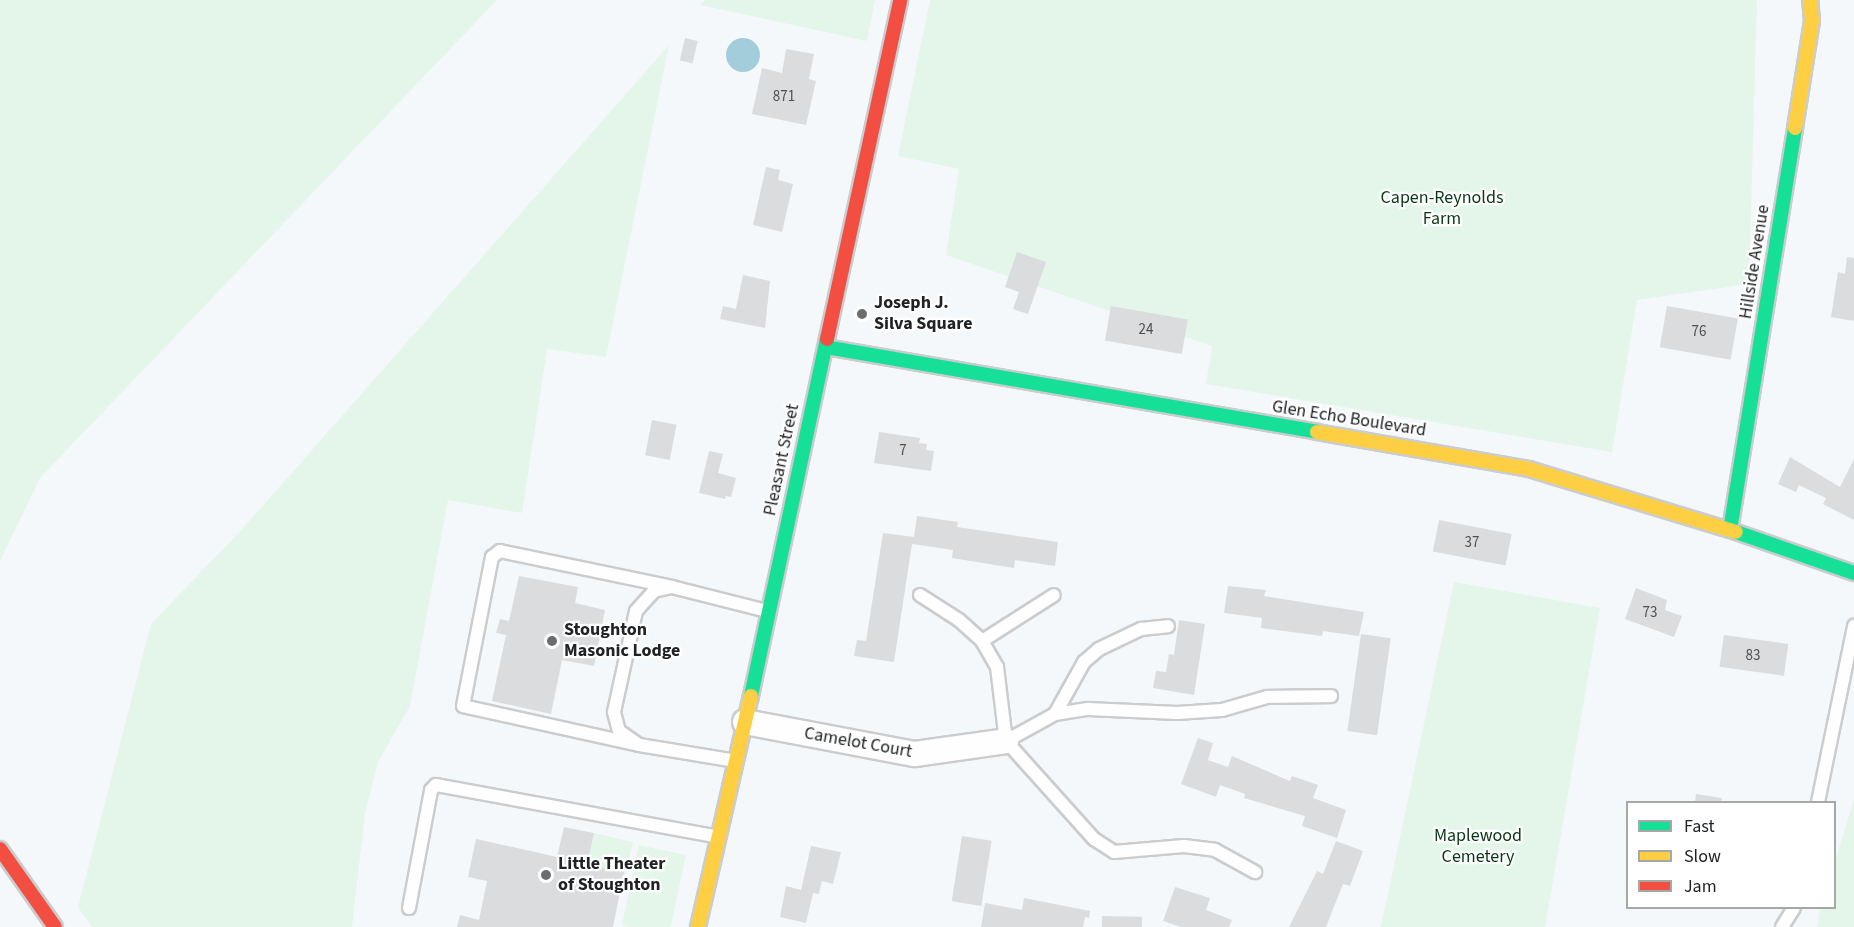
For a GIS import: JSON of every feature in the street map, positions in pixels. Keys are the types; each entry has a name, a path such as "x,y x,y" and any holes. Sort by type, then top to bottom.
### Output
{"street":[{"name":"Pleasant Street","path":"698,927 746,722 900,0"},
{"name":"Hillside Avenue","path":"1730,530 1812,21 1810,0"},
{"name":"Glen Echo Boulevard","path":"826,347 1502,463 1614,491 1854,573"},
{"name":"Camelot Court","path":"746,722 915,754 1006,741"},
{"path":"0,849 56,927"}],"lane":[{"path":"737,761 639,745 463,706 492,557 500,551 672,587 769,611"},
{"path":"639,745 619,731 614,722 631,633 636,611 645,597 672,587"},
{"path":"982,641 1054,595"},
{"path":"920,596 959,620 982,641 997,667 1006,741 1068,813 1094,839 1114,852 1184,846 1215,850 1255,872"},
{"path":"1055,714 1084,662 1100,649 1141,629 1168,626"},
{"path":"1818,801 1854,626"},
{"path":"1006,741 1055,714 1088,709 1177,713 1222,710 1267,697 1331,696"},
{"path":"409,908 431,790 436,785 719,838"},
{"path":"1782,927 1793,909"}],"green space":[{"path":"0,0 497,0 40,478 0,561"},
{"path":"705,0 875,0 867,41 700,5"},
{"name":"Capen-Reynolds Farm","path":"930,0 1757,0 1749,284 1637,300 1612,452 1206,384 1212,346 946,255 959,169 898,156"},
{"path":"669,45 606,357 547,349 522,513 448,500 410,706 378,762 365,813 352,927 92,927 78,907 151,624 245,526"},
{"name":"Maplewood Cemetery","path":"1454,582 1600,608 1545,927 1381,927"},
{"path":"1854,799 1854,927 1817,927 1820,909 1836,909 1836,858"},
{"path":"594,833 633,842 626,874 587,865"},
{"path":"639,845 686,855 671,927 622,925"}],"water":[{"path":"743,38 755,43 760,55 755,67 743,72 731,67 726,55 731,43"}],"building":[{"path":"685,38 698,41 692,63 680,60"},
{"path":"786,49 814,54 809,79 816,81 806,125 752,114 762,68 782,73"},
{"path":"766,167 780,170 778,180 793,184 782,232 753,225"},
{"path":"1017,252 1046,262 1028,314 1013,309 1019,292 1005,287"},
{"path":"1847,257 1854,258 1854,321 1831,317 1838,272 1845,274"},
{"path":"743,275 770,281 765,328 720,319 723,306 736,309"},
{"path":"1111,306 1188,320 1182,354 1105,340"},
{"path":"1667,306 1738,319 1731,360 1660,347"},
{"path":"652,420 677,425 670,460 645,455"},
{"path":"879,432 920,438 919,443 927,444 926,450 934,451 931,471 874,463"},
{"path":"709,451 723,454 718,473 736,478 731,497 726,496 725,499 699,493"},
{"path":"1790,457 1840,487 1854,459 1854,520 1823,504 1826,498 1799,485 1796,492 1778,484"},
{"path":"917,516 958,522 957,527 1058,542 1055,566 1015,560 1014,568 952,558 953,550 912,544 894,662 854,656 857,640 866,641 883,533 914,537"},
{"path":"1439,520 1512,534 1506,566 1433,551"},
{"name":"Stoughton Masonic Lodge","path":"519,576 578,587 575,603 605,610 594,666 562,660 551,714 492,701 506,635 496,633 500,619 509,621"},
{"path":"1228,586 1266,590 1264,596 1364,612 1359,636 1323,631 1322,636 1261,628 1262,618 1224,613"},
{"path":"1636,588 1667,600 1665,610 1682,616 1674,637 1625,619"},
{"path":"1179,620 1205,624 1194,695 1153,688 1156,671 1166,672 1169,654 1174,655"},
{"path":"1361,634 1391,638 1377,735 1347,731"},
{"path":"1724,635 1788,644 1784,676 1720,667"},
{"path":"1198,738 1213,743 1208,760 1228,767 1232,756 1290,781 1292,776 1318,785 1313,798 1346,810 1337,838 1302,826 1305,816 1244,798 1245,794 1220,785 1216,797 1181,784"},
{"path":"1696,794 1722,798 1721,801 1695,801"},
{"name":"Little Theater of Stoughton","path":"564,827 594,833 587,865 624,872 613,927 457,927 460,915 479,920 487,881 468,877 476,839 557,857"},
{"path":"962,836 992,841 981,906 952,901"},
{"path":"1336,841 1363,851 1350,886 1343,884 1326,927 1289,927 1317,871 1323,874"},
{"path":"811,846 841,852 833,884 822,881 819,894 813,893 806,923 780,917 786,886 801,890"},
{"path":"1175,887 1210,898 1206,910 1232,920 1229,927 1181,927 1163,921"},
{"path":"1024,898 1090,911 1089,918 1085,917 1083,927 981,927 985,903 1022,910"},
{"path":"1102,916 1142,917 1142,927 1102,927"}],"traffic: fast":[{"path":"1730,530 1795,128"},
{"path":"751,696 827,339"},
{"path":"826,347 1317,432"},
{"path":"1736,532 1854,573"}],"traffic: slow":[{"path":"1795,128 1812,21 1810,0"},
{"path":"1317,432 1529,469 1736,532"},
{"path":"698,927 751,696"}],"traffic: jam":[{"path":"827,339 900,0"},
{"path":"0,849 55,927"}],"place":[{"name":"Joseph J. Silva Square","path":"862,314"},
{"name":"Stoughton Masonic Lodge","path":"552,641"},
{"name":"Little Theater of Stoughton","path":"546,875"}]}
